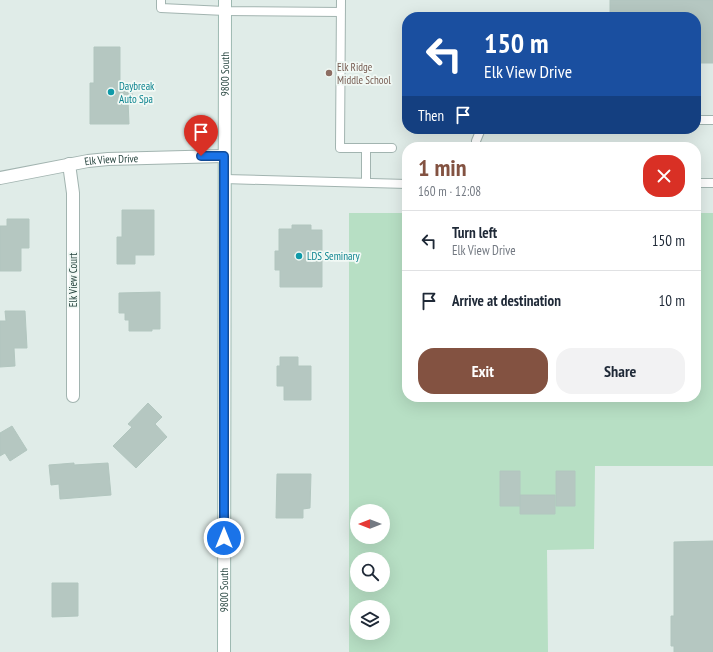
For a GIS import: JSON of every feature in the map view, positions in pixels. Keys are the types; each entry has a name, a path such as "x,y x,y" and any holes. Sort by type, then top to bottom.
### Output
{"main road":[{"name":"9800 South","path":"224,652 225,5"},
{"name":"Elk View Drive","path":"0,178 69,164 108,159 224,156"},
{"name":"Elk View Court","path":"69,164 73,193 73,396"}],"lane":[{"path":"161,0 161,8 225,5 341,12"},
{"path":"341,0 340,148 392,148"},
{"path":"701,120 713,120"},
{"path":"366,148 366,183"},
{"path":"224,180 402,184"},
{"path":"701,183 713,183"}],"green space":[{"path":"349,213 402,213 402,402 701,402 701,213 713,213 713,466 595,466 594,549 547,550 548,652 349,652"}],"building":[{"path":"610,0 713,0 713,63 701,63 701,12 610,12"},
{"name":"Daybreak Auto Spa","path":"94,47 120,47 120,84 132,84 132,100 128,100 129,124 90,124 90,83 94,83"},
{"path":"122,210 154,210 154,255 135,255 135,264 117,264 117,237 122,237"},
{"path":"7,219 29,219 29,248 21,248 21,271 0,271 0,226 7,226"},
{"name":"LDS Seminary","path":"292,225 311,225 311,230 322,230 322,287 280,287 280,270 275,270 275,251 279,251 279,229 292,229"},
{"path":"160,292 160,329 152,329 152,331 129,331 129,320 125,320 125,313 119,313 119,293"},
{"path":"5,311 25,311 27,348 14,348 15,366 0,367 0,321 6,321"},
{"path":"280,357 298,357 298,366 311,366 311,400 284,400 284,386 277,386 277,366 280,366"},
{"path":"148,403 162,417 155,424 167,437 136,468 113,446 132,427 128,424"},
{"path":"12,426 27,450 10,461 5,453 0,456 0,433"},
{"path":"74,463 74,465 108,463 111,495 60,499 59,484 51,485 49,465"},
{"path":"500,471 520,471 520,506 500,506"},
{"path":"556,471 575,471 575,506 556,506"},
{"path":"277,474 311,474 310,508 303,509 303,518 276,518"},
{"path":"520,495 555,495 555,514 520,514"},
{"path":"713,541 713,652 674,652 674,646 671,646 671,616 674,616 674,542"},
{"path":"52,583 78,583 78,616 52,617"}],"place":[{"name":"Elk Ridge Middle School","path":"329,73"},
{"name":"Daybreak Auto Spa","path":"111,92"},
{"name":"LDS Seminary","path":"299,256"}],"route":[{"path":"201,156 224,156 224,538"}]}
